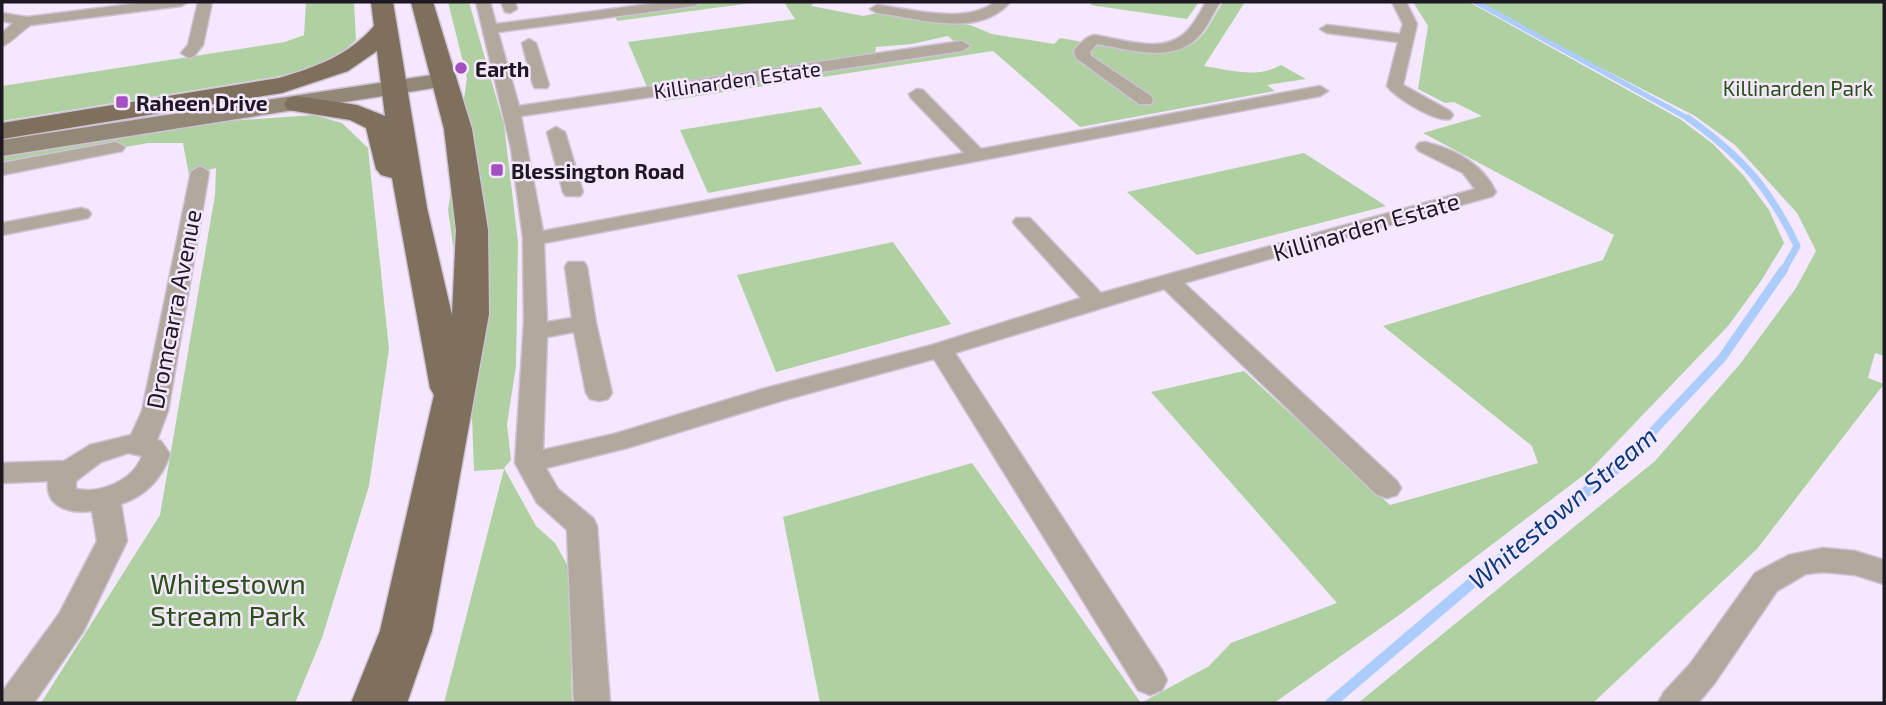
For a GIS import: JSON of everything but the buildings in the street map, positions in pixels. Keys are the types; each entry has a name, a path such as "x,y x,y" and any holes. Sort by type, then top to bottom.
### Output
{"main road":[{"path":"379,703 406,631 471,314 472,230 458,129 422,2"},
{"path":"383,15 395,81 411,208 446,361 452,401"},
{"path":"2,133 282,85 325,72 357,58 370,47 383,15"},
{"path":"2,133 443,73"},
{"path":"2,148 297,104 395,81"},
{"path":"297,104 357,113 379,124 392,171 411,208"}],"street":[{"path":"2,17 27,21 181,2"},
{"path":"189,53 195,45 205,2"},
{"path":"483,2 490,29 517,62 541,85"},
{"path":"490,29 694,2"},
{"path":"877,9 970,20 991,12 1003,2"},
{"path":"1145,100 1084,58 1082,51 1094,39 1155,48 1175,45 1189,38 1213,2"},
{"path":"1399,2 1410,24 1395,86 1404,94 1444,115"},
{"path":"2,42 12,30 27,21"},
{"path":"1327,29 1406,39"},
{"path":"529,43 517,62 513,112 543,161 572,192"},
{"name":"Killinarden Estate","path":"513,112 962,46"},
{"path":"534,239 1320,91"},
{"path":"917,94 977,156"},
{"path":"556,132 543,161 534,239 534,332 528,463 547,496 582,526 592,703"},
{"path":"2,169 116,147"},
{"name":"Killinarden Estate","path":"528,463 617,442 775,394 941,350 1096,300 1486,192 1482,178 1464,165 1425,147"},
{"name":"Dromcarra Avenue","path":"141,445 155,411 200,172"},
{"path":"2,229 80,214"},
{"path":"1023,222 1096,300"},
{"path":"576,267 584,323 599,393"},
{"path":"1168,281 1387,488"},
{"path":"534,332 584,323"},
{"path":"941,350 1150,680"},
{"path":"128,444 151,448 156,454 155,463 149,472 123,491 91,501 67,499 61,494 59,487 69,470 96,453 128,444"},
{"path":"2,473 69,470"},
{"path":"14,703 71,623 112,541 106,497"},
{"path":"1676,703 1702,674 1766,582 1800,563 1823,560 1855,563 1884,572"}],"green space":[{"path":"306,2 354,2 356,40 339,55 313,67 280,76 2,121 2,86 285,42 304,35"},
{"path":"448,2 469,2 504,125 518,242 516,366 507,424 511,460 504,468 536,526 555,543 569,568 572,703 444,703 504,469 474,471 470,362 448,210 467,78"},
{"path":"708,2 759,2 617,21 615,15"},
{"path":"784,2 815,2 811,6 863,16 878,13 970,25 992,34 1054,44 1060,38 1130,50 1167,51 1195,42 1207,29 1223,2 1245,2 1204,66 1253,73 1281,65 1306,79 1267,85 1275,91 1080,127 993,51 665,101 662,94 960,47 948,36 912,44 876,47 875,55 647,87 628,42 795,19"},
{"path":"1093,2 1199,2 1187,19 1090,5"},
{"path":"1413,2 1469,2 1680,119 1713,144 1744,176 1769,210 1784,243 1761,281 1728,326 1589,471 1402,613 1274,703 1141,703 1209,666 1231,643 1337,603 1151,392 1244,371 1390,505 1538,463 1532,446 1383,326 1603,260 1614,235 1423,133 1482,116 1454,102 1445,103 1418,89 1428,26"},
{"name":"Killinarden Park","path":"1479,2 1884,2 1884,356 1875,353 1868,378 1884,384 1757,549 1593,703 1358,703 1655,461 1740,364 1796,288 1816,251 1797,213 1735,145 1695,116 1527,30"},
{"path":"821,107 862,164 708,193 680,130"},
{"name":"Whitestown Stream Park","path":"314,115 342,123 368,148 389,349 369,486 322,638 295,703 41,703 160,515 215,195 216,168 189,175 183,143 148,143 2,169 2,155 214,122"},
{"path":"1304,153 1386,206 1197,255 1127,192"},
{"path":"893,242 951,324 776,372 737,275"},
{"path":"972,463 1141,703 820,703 783,517"}],"waterway":[{"name":"Whitestown Stream","path":"1476,2 1690,119"},
{"name":"Whitestown Stream","path":"1690,119 1752,174 1776,206 1797,246 1783,271"},
{"name":"Whitestown Stream","path":"1625,461 1722,358 1784,269"},
{"name":"Whitestown Stream","path":"1331,703 1487,570 1625,461"}],"place":[{"name":"Earth","path":"461,68"},
{"name":"Raheen Drive","path":"122,102"},
{"name":"Blessington Road","path":"497,170"}]}
